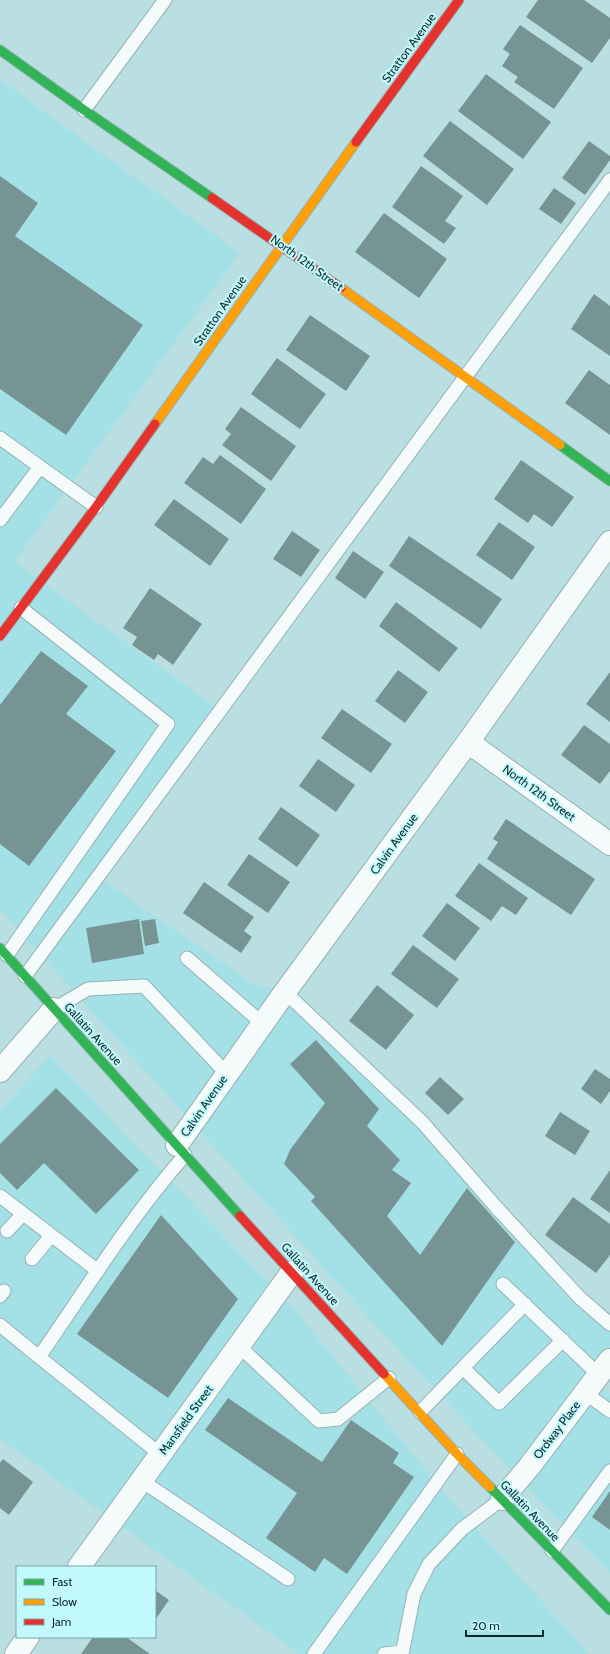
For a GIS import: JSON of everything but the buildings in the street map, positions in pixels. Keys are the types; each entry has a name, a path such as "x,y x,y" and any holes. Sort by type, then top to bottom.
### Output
{"street":[{"name":"Stratton Avenue","path":"0,636 96,507 281,245 459,0"},
{"name":"North 12th Street","path":"0,50 84,110 281,245 610,481"},
{"name":"Calvin Avenue","path":"181,1150 227,1074 285,992 468,742 610,542"},
{"name":"North 12th Street","path":"468,742 610,844"},
{"name":"Gallatin Avenue","path":"3,952 457,1454 610,1610"},
{"path":"0,1071 54,1009"},
{"name":"Mansfield Street","path":"80,1566 292,1272"},
{"name":"Ordway Place","path":"502,1499 529,1467 604,1367"},
{"path":"16,1654 27,1638"}],"lane":[{"path":"84,110 165,0"},
{"path":"25,976 610,180"},
{"path":"0,438 96,507"},
{"path":"0,520 40,467"},
{"path":"3,952 168,724 21,608"},
{"path":"187,958 263,1024"},
{"path":"54,1009 88,989 144,986 227,1074"},
{"path":"285,992 423,1123 496,1207 564,1281 580,1298 610,1324"},
{"path":"39,1357 131,1222 166,1177 181,1150"},
{"path":"0,1196 98,1272"},
{"path":"7,1230 23,1214"},
{"path":"32,1259 51,1236"},
{"path":"503,1284 563,1340 604,1367"},
{"path":"420,1412 525,1304"},
{"path":"0,1325 161,1455"},
{"path":"463,1368 499,1403 563,1340"},
{"path":"239,1346 319,1421 338,1419 389,1378"},
{"path":"585,1393 610,1411"},
{"path":"314,1654 457,1454"},
{"path":"552,1551 610,1471"},
{"path":"142,1481 288,1579"},
{"path":"384,1654 402,1653 414,1594 429,1564 462,1528 502,1499"}],"shaded area":[{"path":"0,80 240,253 14,562 216,707 97,876 253,984 285,992 423,1123 610,1324 610,1360 594,1382 610,1394 610,1573 502,1461 377,1327 0,910"},
{"path":"50,1056 294,1309 448,1497 589,1654 299,1654 0,1439 0,1110"}],"traffic: fast":[{"path":"0,50 212,198"},
{"path":"560,445 610,481"},
{"path":"0,948 240,1216"},
{"path":"490,1487 610,1610"}],"traffic: slow":[{"path":"155,424 356,142"},
{"path":"341,288 560,445"},
{"path":"384,1374 457,1454 490,1487"}],"traffic: jam":[{"path":"356,142 459,0"},
{"path":"212,198 341,288"},
{"path":"0,636 96,507 155,424"},
{"path":"240,1216 384,1374"}]}
